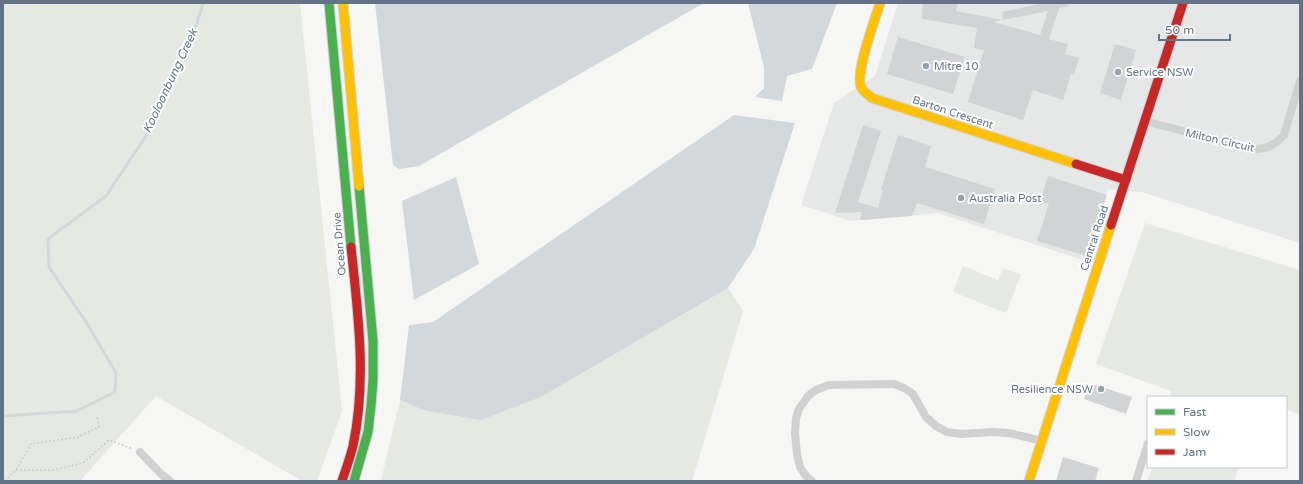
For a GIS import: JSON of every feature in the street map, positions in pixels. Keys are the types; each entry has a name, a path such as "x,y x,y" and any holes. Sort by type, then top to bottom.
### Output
{"main road":[{"name":"Ocean Drive","path":"329,3 360,339 361,374 354,441 342,481"},
{"path":"343,3 373,348 373,378 370,414 365,444 354,481"},
{"name":"Barton Crescent","path":"880,3 861,66 859,80 861,88 872,98 1126,180"},
{"name":"Central Road","path":"1029,481 1183,3"}],"street":[{"name":"Milton Circuit","path":"1145,121 1247,148 1259,149 1268,147 1277,142 1284,135 1300,81"},
{"path":"812,481 806,476 800,467 797,454 796,418 799,409 808,396 816,390 829,385 894,384 913,394 926,417 936,426 947,432 961,434 1009,432 1042,441"},
{"path":"1136,481 1147,446"},
{"path":"140,452 161,474 170,481"}],"path":[{"path":"5,481 16,470 31,444 78,437 99,427 97,416"},
{"path":"16,470 53,470 83,462 109,440 140,452"}],"shaded area":[{"path":"3,3 300,3 342,411 317,481 302,481 156,396 80,481 3,481"},
{"path":"375,3 704,3 419,166 399,169 393,165"},
{"path":"748,3 837,3 812,69 787,76 782,101 755,97 764,88 764,67"},
{"path":"898,3 1300,3 1300,243 1142,192 1108,189 1086,261 938,213 851,221 801,205 834,103 875,76"},
{"path":"734,115 795,123 754,249 728,288 543,396 481,420 423,410 400,400 409,325 433,322"},
{"path":"980,115 1001,121 999,130 977,123"},
{"path":"456,177 479,264 414,300 402,201"},
{"path":"1145,223 1300,270 1300,415 1287,409 1287,396 1171,396 1171,391 1096,364"},
{"path":"963,266 998,280 1003,268 1021,275 1006,313 953,292"},
{"path":"728,288 743,311 692,481 381,481 400,400 423,410 543,396"},
{"path":"1153,468 1239,468 1234,481 1147,481"}],"building":[{"path":"923,3 958,3 956,11 1002,20 993,22 1040,35 1048,11 1003,20 1002,12 1044,3 1068,3 1069,6 1059,8 1049,39 1068,44 1065,54 1079,58 1074,75 1071,74 1063,100 1033,90 1023,120 968,102 984,50 974,48 977,28 922,19"},
{"name":"Mitre 10","path":"898,37 965,57 953,94 887,74"},
{"name":"Service NSW","path":"1115,44 1136,50 1121,100 1100,93"},
{"path":"863,125 881,131 858,202 878,208 883,190 881,190 898,135 931,146 925,167 995,189 984,224 917,203 912,216 860,220 862,212 835,213"},
{"path":"1048,176 1107,195 1087,256 1037,241 1049,204 1040,202"},
{"path":"1090,383 1132,397 1126,414 1084,399"},
{"path":"1063,457 1099,468 1095,481 1056,481"}],"waterway":[{"name":"Kooloonbung Creek","path":"3,416 77,411 115,392 116,373 86,322 49,267 48,239 106,196 152,127 197,23 203,3"}],"traffic: fast":[{"path":"329,3 351,247"},
{"path":"354,481 368,432 373,380 373,341 359,186"}],"traffic: slow":[{"path":"343,3 359,186"},
{"path":"880,3 866,46 860,80 861,87 872,98 1076,164"},
{"path":"1029,481 1111,225"}],"traffic: jam":[{"path":"1111,225 1183,3"},
{"path":"1076,164 1126,180"},
{"path":"342,481 353,446 360,396 360,346 351,247"}],"place":[{"name":"Mitre 10","path":"926,66"},
{"name":"Service NSW","path":"1118,72"},
{"name":"Australia Post","path":"961,198"},
{"name":"Resilience NSW","path":"1101,389"}]}
